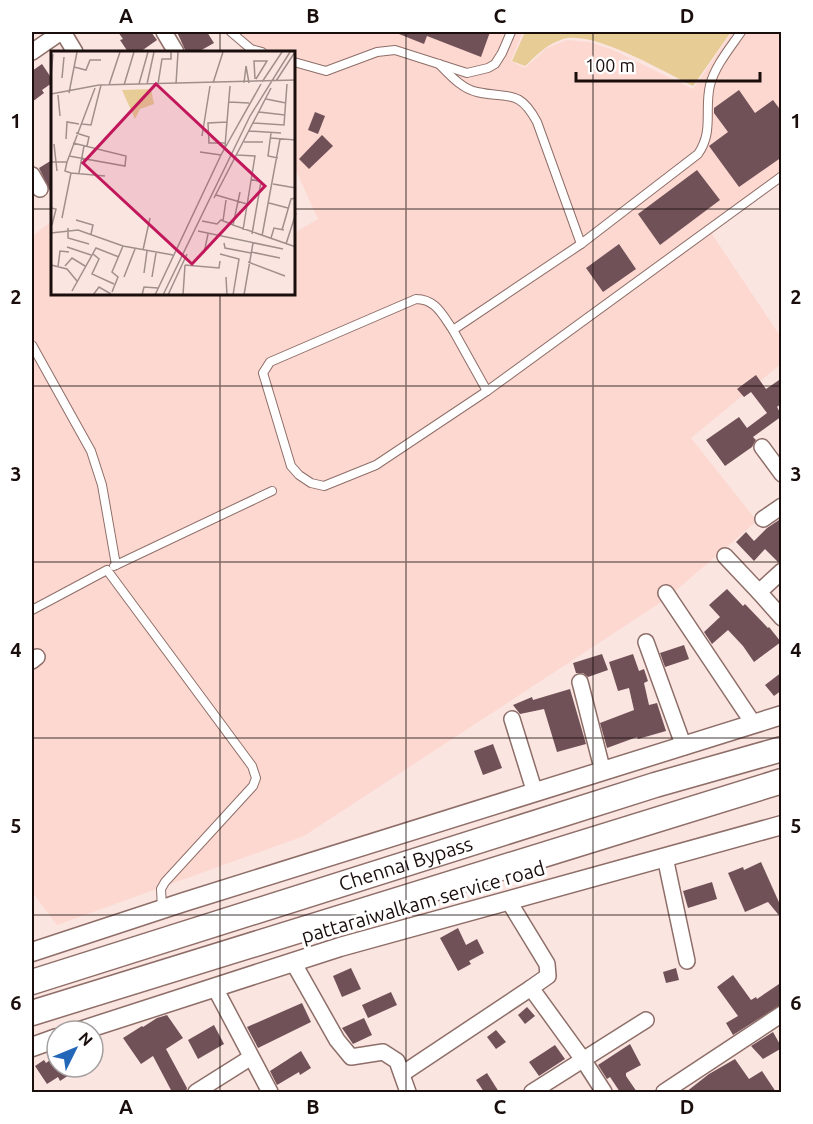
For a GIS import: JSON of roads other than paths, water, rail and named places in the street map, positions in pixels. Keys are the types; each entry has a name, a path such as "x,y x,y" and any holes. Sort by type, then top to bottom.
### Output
{"highway":[{"name":"Chennai Bypass","path":"32,982 655,785 782,749"},
{"name":"Chennai Bypass","path":"32,1013 782,781"}],"street":[{"path":"32,52 62,32 74,51"},
{"path":"164,32 175,51"},
{"path":"32,175 40,189"},
{"path":"762,447 782,474"},
{"path":"763,519 782,506"},
{"path":"725,556 782,618"},
{"path":"759,592 782,572"},
{"path":"666,593 753,723"},
{"path":"646,642 684,747"},
{"path":"580,682 603,772"},
{"path":"32,952 162,909 782,715"},
{"path":"512,719 535,793"},
{"name":"pattaraiwalkam service road","path":"105,1023 340,947 665,857 779,830"},
{"path":"665,857 687,961"},
{"path":"402,1074 548,976 547,964 508,900"},
{"path":"293,962 337,1040 351,1057 383,1052 397,1061 408,1092"},
{"path":"215,988 270,1092"},
{"path":"531,988 604,1092"},
{"path":"664,1092 780,1017"},
{"path":"532,1092 646,1020"},
{"path":"196,1092 250,1058"}],"lane":[{"path":"231,32 251,49 258,51"},
{"path":"296,62 326,70 377,52 395,50 467,73 495,64 511,32"},
{"path":"453,330 581,244 698,154 705,143 708,130 710,86 717,69 741,32"},
{"path":"439,64 464,86 477,92 511,96 530,109 537,122 581,244"},
{"path":"487,391 453,330 432,303 426,299 417,299 270,362 263,373 291,466 311,483 324,486 376,465 487,391 782,176"},
{"path":"32,345 91,451 102,485 116,565"},
{"path":"32,610 116,565 272,492"},
{"path":"107,570 252,766 256,778 253,786 165,882 161,895 162,909"}]}
